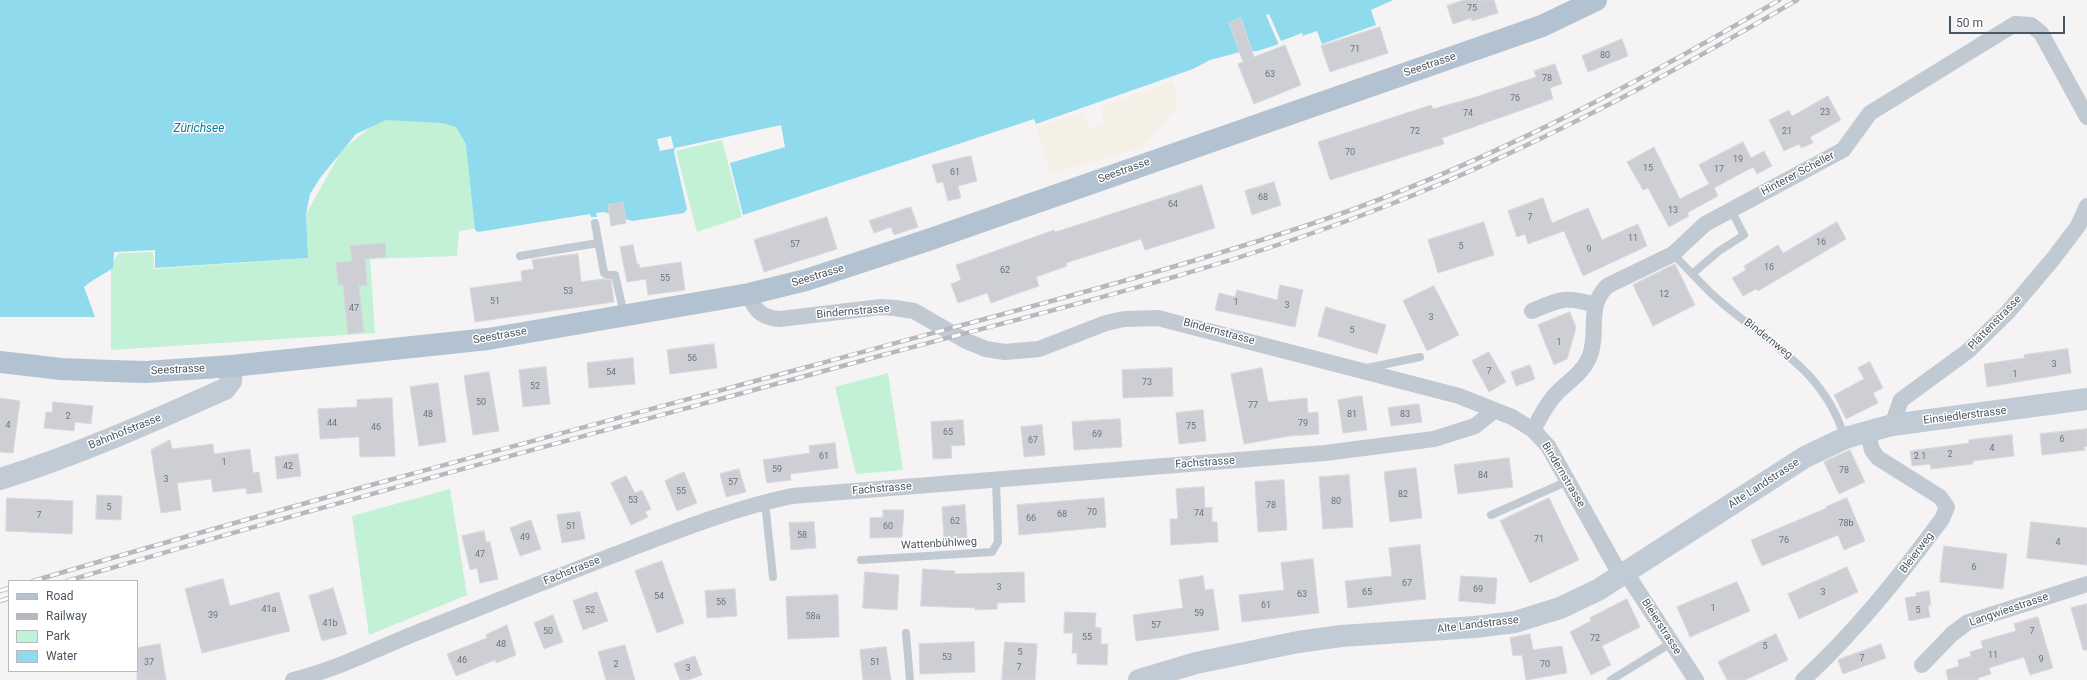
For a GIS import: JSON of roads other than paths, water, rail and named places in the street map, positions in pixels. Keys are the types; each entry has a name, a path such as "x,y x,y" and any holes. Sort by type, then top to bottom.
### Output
{"main road":[{"name":"Seestrasse","path":"0,362 61,369 146,372 232,366 477,340 624,315 671,309 749,294 806,280 932,239 1535,29 1596,0"},
{"name":"Bahnhofstrasse","path":"0,479 42,466 140,427 225,388 231,381 232,366"},
{"name":"Einsiedlerstrasse","path":"1845,438 1868,430 1892,425 2087,400"},
{"name":"Alte Landstrasse","path":"1139,680 1196,663 1298,642 1341,636 1475,627 1515,622 1560,608 1598,590 1623,575 1805,457 1845,438"}],"street":[{"name":"Hinterer Scheller","path":"1533,430 1551,400 1579,374 1589,359 1594,339 1592,318 1595,305 1602,292 1613,282 1673,254 1696,231 1731,210 1843,150 1870,113 2015,24 2031,26 2041,33 2087,117"},
{"name":"Plattenstrasse","path":"1892,425 1901,400 1968,351 2008,312 2053,259 2078,226 2087,206"},
{"name":"Bindernstrasse","path":"749,294 756,310 767,318 780,319 881,307 914,311 966,340 986,349 1005,352 1039,349 1106,323 1124,319 1158,318 1459,396 1512,417 1533,430 1548,446 1623,575"},
{"path":"1532,311 1562,299 1579,300 1595,305"},
{"name":"Fachstrasse","path":"293,680 339,665 424,629 637,546 738,509 765,502 792,496 1325,453 1434,440 1475,426 1495,410"},
{"name":"Bleierweg","path":"1808,676 1841,644 1876,605 1942,520 1946,507 1940,497 1878,458 1872,450 1868,430"},
{"name":"Bleierstrasse","path":"1623,575 1696,680"},
{"name":"Langwiesstrasse","path":"1922,665 1952,634 1968,622 2087,584"}],"lane":[{"path":"1692,274 1719,251 1744,235 1731,210"},
{"path":"595,223 604,273 607,275 615,275 624,315"},
{"path":"520,256 598,243"},
{"name":"Bindernweg","path":"1673,254 1713,296 1794,359 1821,389 1841,424 1845,438"},
{"path":"1361,370 1420,357"},
{"name":"Wattenbühlweg","path":"861,560 992,552 998,542 996,479"},
{"path":"1491,515 1568,481"},
{"path":"765,502 773,576"},
{"path":"906,633 910,680"},
{"path":"1611,680 1671,643"}],"water":[{"name":"Zürichsee","path":"0,0 1393,0 1371,10 1376,25 1322,44 1317,31 1258,51 1240,52 1210,60 1193,69 1036,124 1034,119 743,215 730,163 785,147 781,125 675,148 674,152 687,209 684,213 632,221 604,212 596,213 597,217 591,217 590,214 478,232 475,230 466,144 456,127 442,123 386,120 356,134 320,178 310,194 306,214 308,258 155,268 155,250 114,252 113,268 84,287 95,317 0,317"}],"railway":[{"path":"36,580 421,471 1130,279 1194,261 1320,221 1380,199 1497,150 1612,93 1779,0"},
{"path":"70,580 270,522 474,466 1136,288 1262,250 1386,206 1440,184 1544,137 1646,85 1797,0"},
{"path":"0,591 8,588"},
{"path":"0,601 8,598"}]}
